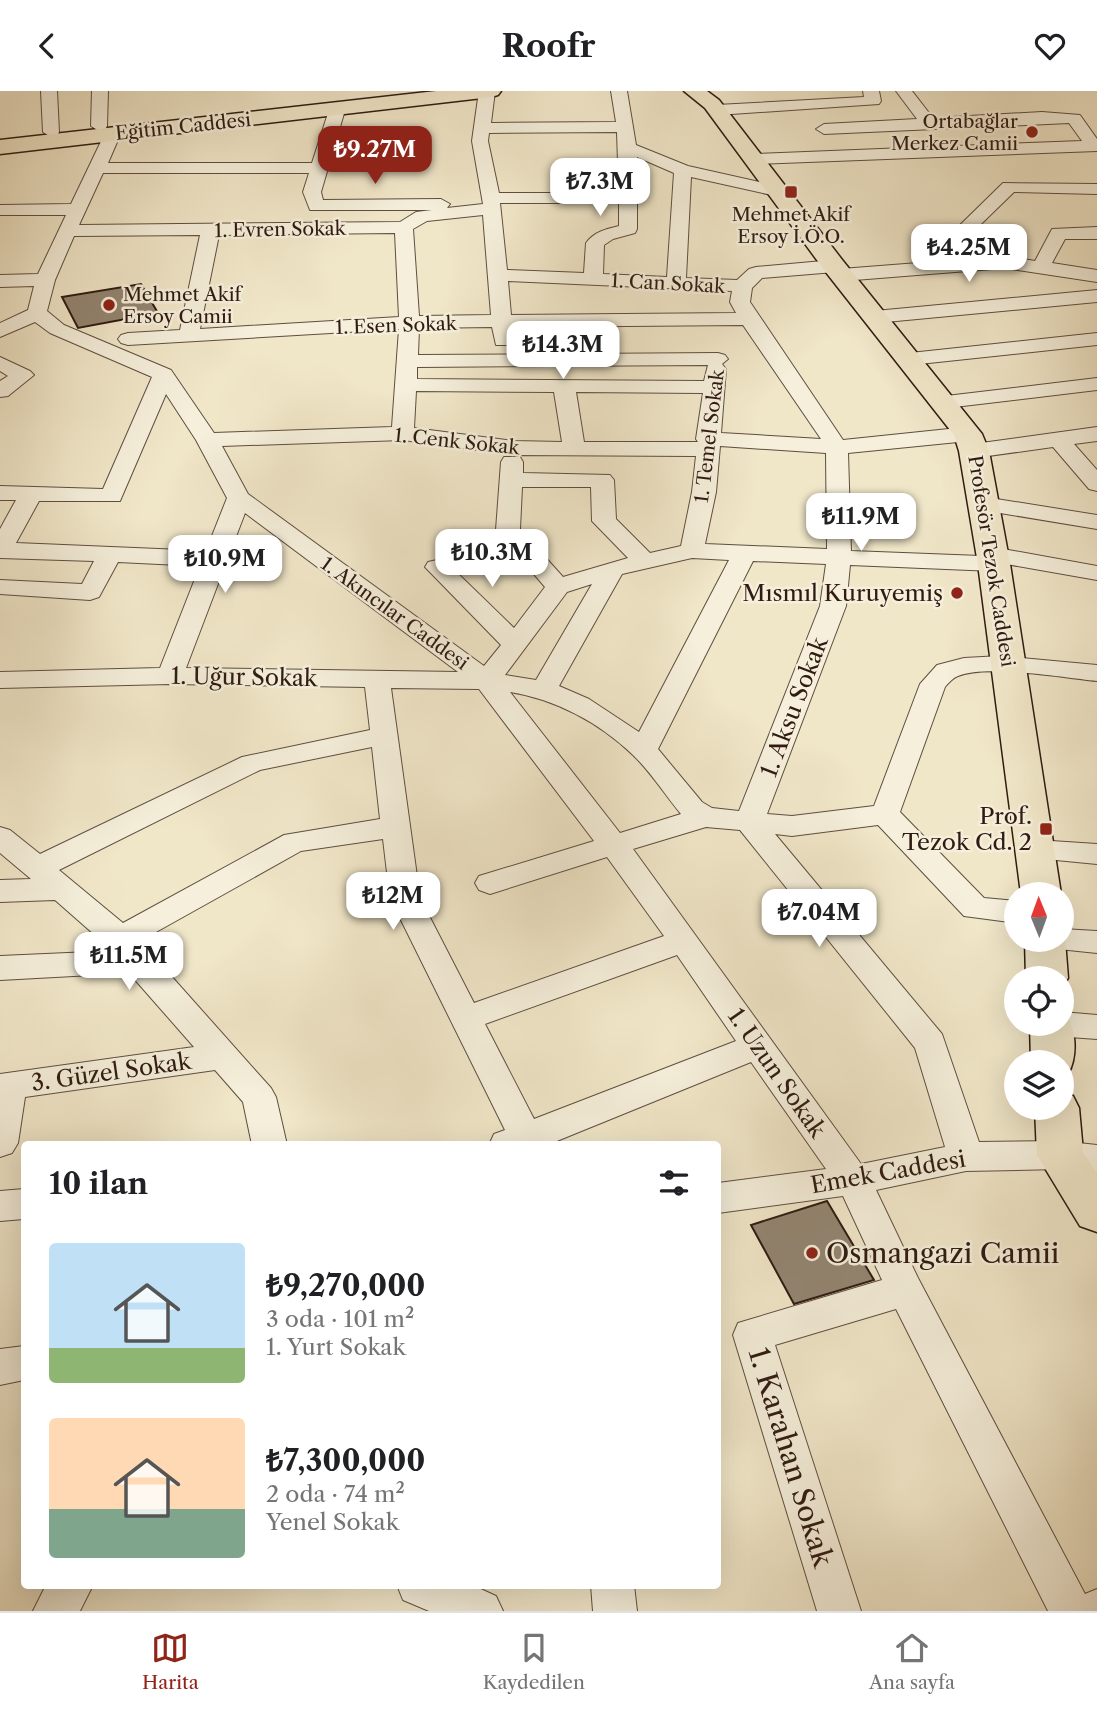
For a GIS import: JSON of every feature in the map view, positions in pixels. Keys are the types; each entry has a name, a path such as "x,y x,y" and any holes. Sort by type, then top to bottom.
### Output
{"main road":[{"name":"Eğitim Caddesi","path":"0,147 106,130 406,91"},
{"name":"Eğitim Caddesi","path":"0,138 337,110 489,91"},
{"path":"681,91 712,97"},
{"name":"Profesör Tezok Caddesi","path":"712,97 776,191 946,402 971,442 993,559 1040,882"},
{"path":"1062,1120 1079,1157 1097,1212"}],"street":[{"path":"50,91 51,132"},
{"path":"37,313 45,280 97,168 106,130 100,91"},
{"path":"489,91 480,141 491,203 504,360"},
{"path":"593,279 595,243 606,235 628,229 628,148 619,91"},
{"path":"712,97 808,105 873,101 871,91"},
{"path":"904,91 928,123"},
{"path":"1034,100 1042,117"},
{"path":"808,105 840,156"},
{"path":"313,228 316,206 312,191 337,110"},
{"path":"824,129 1042,117 1074,118 1091,147 1097,166"},
{"path":"481,128 625,127"},
{"path":"753,159 1091,147"},
{"path":"628,148 684,170 776,191"},
{"path":"97,168 319,168"},
{"path":"676,283 684,170"},
{"path":"981,263 967,227 1009,187 1097,189"},
{"path":"316,206 628,198"},
{"name":"1. Evren Sokak","path":"68,231 404,227 422,216 491,203"},
{"path":"0,210 78,209"},
{"path":"403,433 409,323 404,227"},
{"path":"189,335 211,229"},
{"path":"1042,265 1059,233 1097,233"},
{"path":"1005,262 1062,321 1089,340 1097,357"},
{"name":"1. Can Sokak","path":"496,275 742,286 756,273 1005,262 1042,265 1097,276"},
{"path":"0,281 45,280"},
{"path":"742,286 740,302 749,319 837,447"},
{"path":"875,317 1097,296"},
{"path":"0,331 37,313"},
{"path":"0,493 113,496 164,374 57,329 37,313"},
{"name":"1. Esen Sokak","path":"128,338 409,323 749,319"},
{"name":"1. Temel Sokak","path":"692,551 704,492 718,359 713,320"},
{"path":"910,359 1089,340"},
{"path":"408,361 718,359"},
{"path":"0,363 23,375 0,391"},
{"name":"1. Akıncılar Caddesi","path":"164,374 207,440 239,498 487,681 544,689 579,705 617,728 644,750 692,809 705,817"},
{"path":"946,402 1097,384"},
{"path":"406,386 713,387"},
{"path":"564,386 574,448"},
{"name":"1. Cenk Sokak","path":"207,440 403,433 513,448 707,444 837,447 1058,439 1097,434"},
{"path":"1058,439 1097,484"},
{"name":"1. Aksu Sokak","path":"749,822 833,606 839,557 837,447"},
{"path":"513,448 508,530 558,587"},
{"path":"511,480 602,480 604,521 645,562"},
{"path":"31,494 0,551 214,559"},
{"path":"170,676 239,498"},
{"path":"984,504 1097,522"},
{"path":"487,681 558,587 613,569 692,551 993,559 1097,573"},
{"path":"644,750 745,553"},
{"path":"0,587 90,592 109,555"},
{"path":"437,567 515,644"},
{"path":"544,689 613,569"},
{"path":"885,814 933,684 947,670 972,666 1009,666 1097,673"},
{"name":"1. Uğur Sokak","path":"0,680 170,676 487,681"},
{"path":"377,679 405,898 467,1018 520,1141"},
{"name":"1. Uzun Sokak","path":"487,681 684,941 853,1180 905,1290 1071,1611"},
{"path":"0,891 48,879 252,763 384,736"},
{"path":"491,883 705,817 792,826 885,814"},
{"path":"885,814 975,908 1004,911"},
{"path":"749,822 930,1044 965,1157"},
{"path":"0,968 129,949 294,842 395,827"},
{"path":"0,837 129,949 259,1097 269,1141"},
{"path":"1036,850 1097,854"},
{"path":"467,1018 684,941"},
{"path":"1074,941 1097,942"},
{"path":"1074,1025 1097,1027"},
{"path":"522,1141 758,1046"},
{"name":"3. Güzel Sokak","path":"5,1086 221,1056"},
{"path":"0,1143 5,1086"},
{"name":"Emek Caddesi","path":"721,1198 853,1180 965,1157 1079,1157"},
{"path":"0,1206 21,1204"},
{"name":"1. Karahan Sokak","path":"839,1611 752,1335 905,1290"},
{"path":"0,1367 21,1364"},
{"path":"55,1611 69,1589"},
{"path":"428,1589 481,1611"},
{"path":"612,1589 615,1611"}],"building":[{"name":"Mehmet Akif Ersoy Camii","path":"141,284 158,313 78,328 62,297"},
{"name":"Osmangazi Camii","path":"827,1201 874,1280 794,1304 751,1225"}],"place":[{"name":"Ortabağlar Merkez Camii","path":"1032,132"},
{"name":"Mehmet Akif Ersoy İ.Ö.O.","path":"791,192"},
{"name":"Mehmet Akif Ersoy Camii","path":"109,305"},
{"name":"Mısmıl Kuruyemiş","path":"957,593"},
{"name":"Prof. Tezok Cd. 2","path":"1046,829"},
{"name":"Osmangazi Camii","path":"812,1253"}]}
